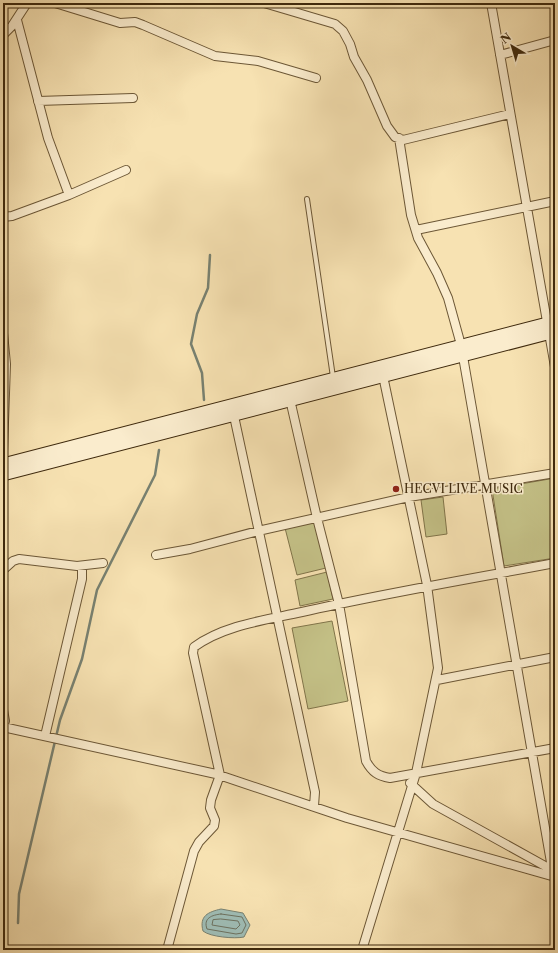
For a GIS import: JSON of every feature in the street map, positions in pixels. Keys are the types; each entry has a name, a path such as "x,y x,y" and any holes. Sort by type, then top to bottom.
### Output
{"street":[{"path":"3,35 17,20 28,3"},
{"path":"55,3 120,23 139,24 215,56 258,61 316,78"},
{"path":"264,3 334,24 343,31 358,67 367,80 387,126 395,136 403,140 510,114"},
{"path":"491,3 526,208 552,327 555,366"},
{"path":"17,20 48,138 69,195"},
{"path":"500,55 555,40"},
{"path":"38,101 133,98"},
{"path":"399,138 411,215 416,230 448,298 462,351 531,752 553,870"},
{"path":"3,217 12,216 69,195 126,170"},
{"path":"416,230 555,201"},
{"path":"3,464 289,396 552,327"},
{"path":"3,332 6,364 3,451"},
{"path":"3,475 234,416 333,379 382,371"},
{"path":"362,950 416,773 437,680 438,654 427,586 382,371"},
{"path":"289,396 316,518 339,604 366,761 374,772 380,776 390,778 555,748"},
{"path":"234,416 258,531 279,617 315,792 314,806"},
{"path":"156,555 190,549 258,531 409,497 485,486 555,473"},
{"path":"3,570 13,561 19,559 82,566 103,563"},
{"path":"167,950 194,851 199,842 214,826 215,820 210,808 211,800 220,775 193,653 194,647 205,639 237,627 279,617 427,586 555,563"},
{"path":"45,736 82,579 82,566"},
{"path":"437,680 555,657"},
{"path":"3,710 5,721 3,727 220,775 347,818 399,831 555,877"},
{"path":"400,776 412,784 433,804 553,870"}],"lane":[{"path":"308,199 333,379"}],"shaded area":[{"path":"555,478 555,558 504,566 492,489"},
{"path":"443,497 447,534 426,537 421,500"},
{"path":"315,521 326,568 297,575 285,528"},
{"path":"327,572 333,599 300,606 295,580"},
{"path":"332,621 348,701 308,709 292,628"}],"water":[{"path":"221,909 243,913 250,925 244,937 223,937 211,935 203,931 202,922 204,918 209,913"}],"waterway":[{"path":"204,400 202,373 191,344 197,314 208,288 210,255"},
{"path":"18,923 19,894 60,720 82,659 97,590 155,475 159,450"}],"place":[{"name":"HECVI LIVE MUSIC","path":"396,489"}]}
